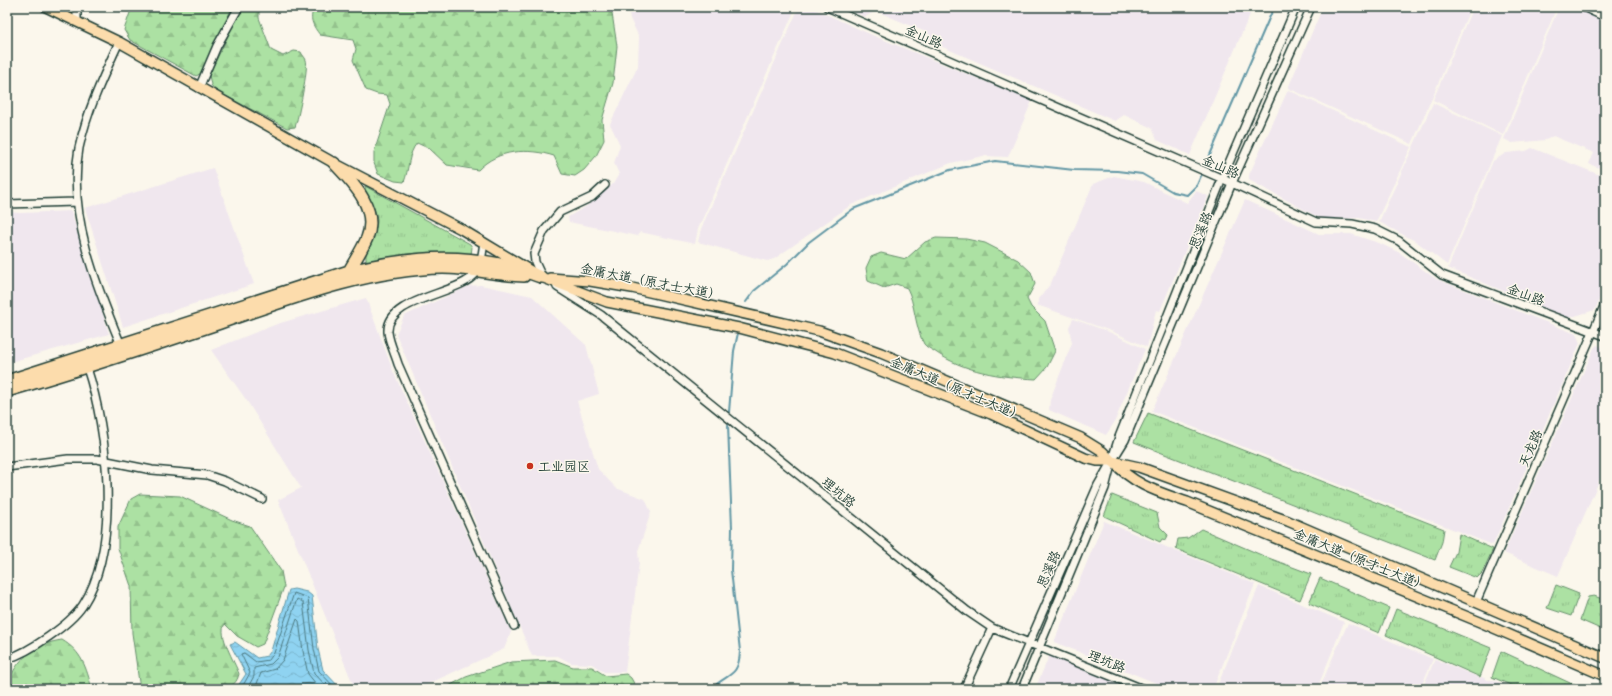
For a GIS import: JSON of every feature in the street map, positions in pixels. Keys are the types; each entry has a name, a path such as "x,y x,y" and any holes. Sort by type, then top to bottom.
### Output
{"highway":[{"path":"334,163 358,189 368,207 368,237 349,271"},
{"path":"7,381 349,271 380,264 427,258 481,261 494,263 541,277"},
{"path":"7,391 87,368 283,301 354,280 443,268 541,277"}],"main road":[{"path":"46,7 119,42 334,163 484,243 541,277"},
{"name":"金庸大道（原才士大道）","path":"541,277 590,280 724,308 818,331 881,353 1081,438 1102,451 1125,475 1146,487 1188,502 1480,622 1605,676"},
{"name":"金庸大道（原才士大道）","path":"541,277 607,302 737,327 835,353 991,414 1079,456 1097,462 1112,461 1140,467 1288,521 1605,658"},
{"path":"737,327 740,313"}],"street":[{"path":"77,7 77,22"},
{"path":"199,88 217,46 239,7"},
{"name":"金山路","path":"827,7 1232,183 1316,222 1352,224 1375,229 1399,241 1442,275 1605,336"},
{"name":"思溪路","path":"1022,689 1105,488 1118,437 1222,179 1296,7"},
{"name":"思溪路","path":"1009,689 1098,484 1125,440 1232,183 1311,7"},
{"path":"1583,7 1605,17"},
{"path":"119,42 97,90 85,127 77,164 76,202 90,261 121,345"},
{"path":"541,277 535,262 534,254 544,231 560,212 592,197 605,185"},
{"path":"7,204 76,202"},
{"path":"484,243 481,261 477,272 468,280 400,310 389,325 388,333 398,364 514,626"},
{"name":"理坑路","path":"541,277 601,315 967,611 992,628 1143,689"},
{"name":"天龙路","path":"1476,602 1605,304"},
{"path":"7,659 16,656 58,631 83,606 94,583 103,547 108,510 106,461 100,412 87,368"},
{"path":"7,467 68,459 106,461 152,470 207,475 225,481 262,499"},
{"path":"964,689 992,628"}],"shaded area":[{"path":"628,7 796,7 698,229 695,244 640,232 638,236 569,222 568,217 587,206 613,184 619,174 614,163 620,145 610,124 638,66 639,37 630,19"},
{"path":"799,7 810,7 872,35 1032,101 1008,157 983,156 951,163 851,205 774,259 767,261 698,242 701,229"},
{"path":"843,7 1253,7 1190,155 1157,140 1152,128 1124,115 1115,121 931,42 928,33 876,11 865,17"},
{"path":"1323,7 1471,7 1412,144 1288,88"},
{"path":"1473,7 1557,7 1503,135 1433,100"},
{"path":"1559,7 1572,7 1605,21 1605,170 1589,164 1594,153 1553,136 1546,140 1512,143 1504,139"},
{"path":"1288,90 1411,147 1376,222 1359,218 1324,219 1249,180 1249,175"},
{"path":"1433,103 1502,136 1447,265 1417,242 1379,222"},
{"path":"1532,148 1605,177 1605,285 1595,310 1568,318 1448,268 1493,161 1506,153 1526,151"},
{"path":"213,168 254,284 123,327 85,208"},
{"path":"1114,176 1144,182 1187,203 1196,191 1208,196 1160,311 1156,310 1147,347 1111,331 1037,305 1039,299 1051,283 1093,184"},
{"path":"1245,200 1319,234 1351,234 1379,243 1400,253 1436,279 1576,334 1580,343 1493,545 1152,411"},
{"path":"71,211 109,334 7,363 7,212 21,213"},
{"path":"481,285 532,296 586,345 599,394 577,401 598,469 616,488 645,499 651,512 638,551 639,563 625,672 604,672 592,664 571,663 558,656 532,656 396,334 404,316 469,286"},
{"path":"366,298 393,371 511,632 504,649 417,689 355,689 278,500 301,488 247,401 211,350 277,324"},
{"path":"1073,319 1107,331 1145,349 1114,423 1106,435 1049,410 1050,400 1072,343 1069,327"},
{"path":"1597,345 1605,348 1605,467 1558,576 1504,553 1594,348"},
{"path":"1104,521 1255,584 1213,689 1171,689 1054,642"},
{"path":"1259,586 1344,622 1317,689 1216,689"},
{"path":"1348,623 1433,659 1420,689 1319,689"},
{"path":"1050,654 1133,689 1035,689"},
{"path":"1435,659 1480,678 1482,677 1488,680 1493,680 1514,689 1422,689"}],"green space":[{"path":"132,7 232,8 200,74 196,76 130,40 124,30"},
{"path":"242,7 259,7 259,18 271,50 283,56 294,51 301,52 306,59 307,64 305,82 295,127 287,128 216,91 211,85 209,75"},
{"path":"315,7 611,7 617,46 613,83 602,120 604,140 596,156 584,170 575,176 562,174 554,156 544,153 524,151 504,154 486,163 478,170 447,165 430,149 417,143 410,157 404,182 395,181 378,174 374,163 374,152 390,104 387,95 377,94 366,90 353,60 356,49 353,40 320,35 312,22 312,15"},
{"path":"365,186 470,244 472,247 471,255 366,260 367,250 375,231 377,221 375,211"},
{"path":"936,238 966,239 985,243 1018,260 1031,272 1035,284 1027,299 1031,307 1045,321 1055,351 1047,367 1036,379 1009,377 970,369 927,347 921,338 912,301 907,288 896,284 884,288 868,281 866,268 871,257 881,253 906,259 925,242"},
{"path":"1148,413 1444,529 1442,542 1435,560 1134,442"},
{"path":"140,494 180,496 232,520 250,526 281,571 284,587 263,644 256,647 237,636 225,624 223,634 239,674 236,681 228,688 140,689 132,633 131,586 118,548 118,527 131,499"},
{"path":"1112,495 1157,513 1160,527 1168,535 1166,540 1162,539 1160,542 1104,516"},
{"path":"1201,529 1266,557 1311,574 1300,600 1176,549 1178,539 1188,538"},
{"path":"1459,534 1493,549 1482,573 1477,578 1449,567 1456,552"},
{"path":"1320,578 1389,608 1379,633 1309,603"},
{"path":"1556,585 1579,594 1571,616 1547,608"},
{"path":"1594,596 1605,600 1605,631 1580,620 1588,597"},
{"path":"1396,609 1491,648 1480,677 1386,635"},
{"path":"62,640 79,655 88,674 92,689 7,689 12,674 26,655 46,644"},
{"path":"1501,651 1583,689 1520,689 1492,677"},
{"path":"555,660 573,667 592,667 606,676 626,674 631,678 637,689 443,689 466,677 511,662"}],"water":[{"path":"294,589 307,592 312,596 318,649 323,670 341,689 236,689 246,674 230,644 235,642 257,658 267,656 271,651 289,590"}],"waterway":[{"path":"746,302 754,291 787,264 809,242 853,209 950,170 995,161 1074,170 1117,171 1142,174 1173,192 1187,195 1197,185 1274,7"},
{"path":"729,412 734,351 738,333"},
{"path":"711,689 735,671 739,660 740,651 731,570 732,528 728,425"}],"place":[{"name":"工业园区","path":"530,466"}]}
